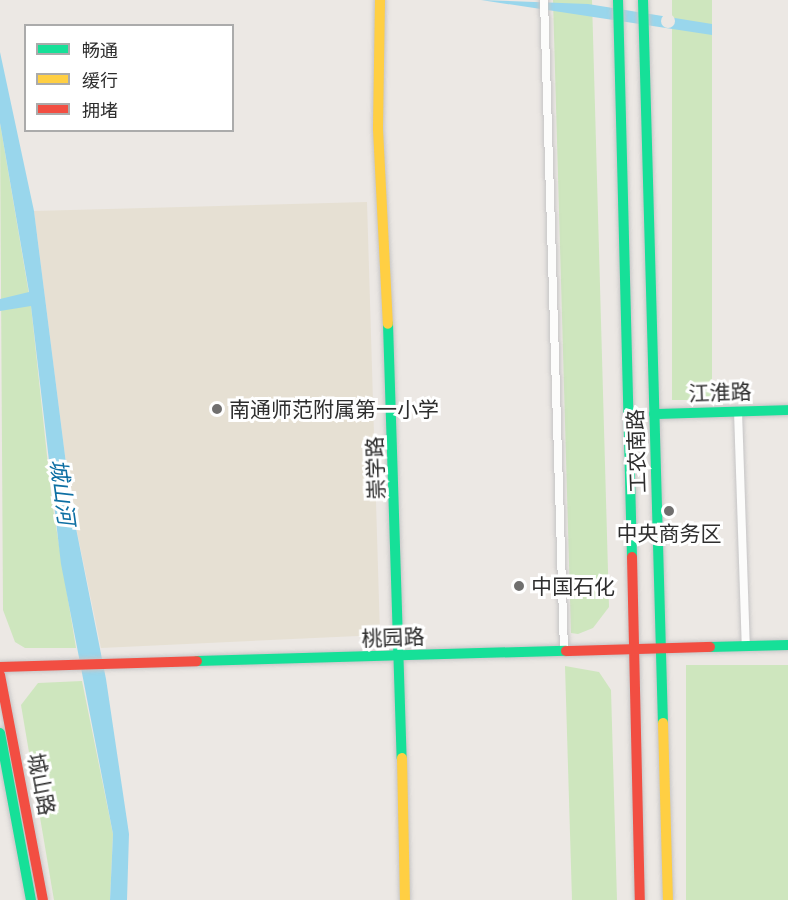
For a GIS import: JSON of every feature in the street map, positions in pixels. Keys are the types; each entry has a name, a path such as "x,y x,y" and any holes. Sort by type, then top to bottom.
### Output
{"main road":[{"name":"崇学路","path":"380,0 378,129 395,468 397,656 405,900"},
{"name":"工农南路","path":"618,1 640,900"},
{"name":"工农南路","path":"644,3 668,900"},
{"name":"江淮路","path":"654,414 788,410"},
{"name":"桃园路","path":"0,667 788,645"},
{"name":"城山路","path":"0,675 43,900"},
{"name":"城山路","path":"0,732 31,900"}],"street":[{"path":"544,4 564,650"},
{"path":"738,411 746,646"}],"shaded area":[{"name":"南通师范附属第一小学","path":"367,202 380,635 101,648 71,503 34,211"}],"green space":[{"path":"553,0 592,0 609,607 593,628 578,634 571,633"},
{"path":"672,0 712,0 712,400 672,400"},
{"path":"0,123 31,306 52,502 76,648 25,648 15,642 3,610"},
{"path":"686,665 788,665 788,900 686,900"},
{"path":"565,666 599,672 611,690 617,900 572,900"},
{"path":"82,681 113,834 110,900 54,900 21,705 38,683"}],"water":[{"path":"481,0 588,4 712,24 712,35"},
{"name":"城山河","path":"0,52 34,211 71,503 106,679 129,834 127,900 110,900 113,834 61,564 31,306 0,311 0,299 29,292 0,123"}],"pier":[{"path":"668,14 673,16 675,21 673,26 668,28 663,26 661,21 663,16"}],"traffic: fast":[{"path":"618,0 632,557"},
{"path":"643,0 663,723"},
{"path":"388,324 402,758"},
{"path":"654,414 788,410"},
{"path":"710,647 788,645"},
{"path":"197,661 566,651"},
{"path":"0,733 31,900"}],"traffic: slow":[{"path":"380,0 378,129 388,324"},
{"path":"663,723 668,900"},
{"path":"402,758 405,900"}],"traffic: jam":[{"path":"632,557 640,900"},
{"path":"566,651 710,647"},
{"path":"0,667 197,661"},
{"path":"0,675 43,900"}],"place":[{"name":"南通师范附属第一小学","path":"217,409"},
{"name":"中央商务区","path":"669,511"},
{"name":"中国石化","path":"519,586"}]}
